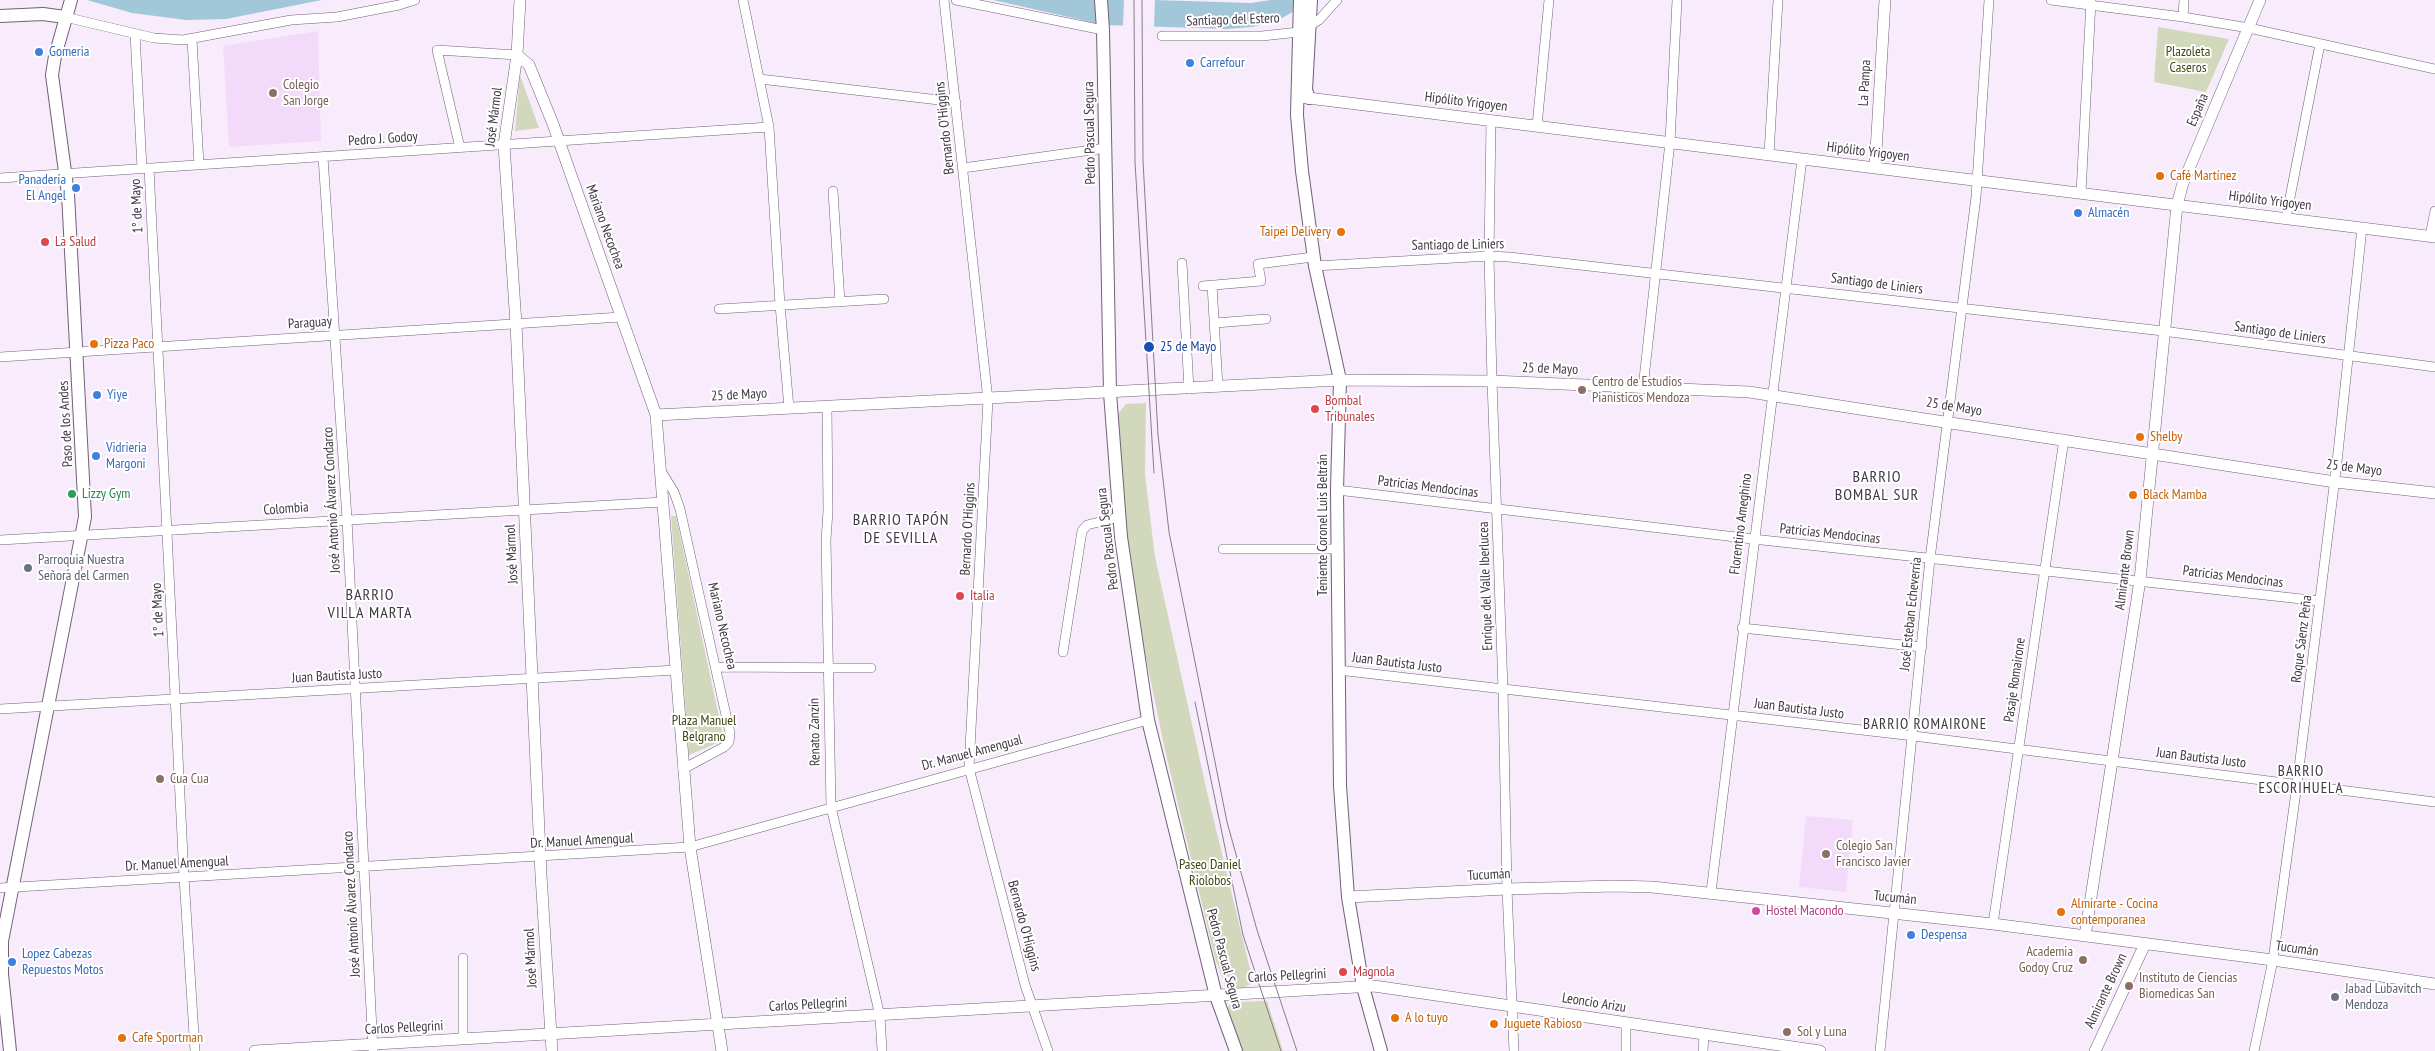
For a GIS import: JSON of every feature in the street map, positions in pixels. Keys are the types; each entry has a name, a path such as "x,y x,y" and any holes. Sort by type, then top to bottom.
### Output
{"main road":[{"name":"Paso de los Andes","path":"10,1051 1,956 6,887 49,706 86,517 78,352 66,174 52,75 65,17 71,0"},
{"name":"Teniente Coronel Luis Beltrán","path":"1300,0 1304,29 1302,171 1314,262 1340,380 1338,670 1340,786 1348,897 1363,987 1380,1051"},
{"path":"1304,29 1311,0"},
{"name":"Pedro Pascual Segura","path":"1101,6 1106,148 1110,393 1119,518 1148,720 1216,996 1236,1051"},
{"path":"0,16 43,14 65,17"}],"street":[{"path":"65,17 135,34 173,40 192,39 213,33 292,20 337,17 415,0"},
{"path":"460,148 437,50 517,55 520,0"},
{"path":"742,0 769,127 780,305 790,408"},
{"name":"Bernardo O'Higgins","path":"944,0 988,400 969,768 1026,985 1048,1051"},
{"path":"956,0 1103,27"},
{"path":"1304,29 1329,10 1337,0"},
{"path":"1537,126 1549,0 1543,0"},
{"path":"1643,388 1670,142 1677,0"},
{"path":"1769,154 1778,0"},
{"name":"La Pampa","path":"1875,168 1885,0"},
{"name":"José Esteban Echeverría","path":"1880,1051 1914,736 1930,559 1977,180 1989,0"},
{"path":"2051,0 2091,3 2249,28 2435,69"},
{"path":"2183,17 2184,0"},
{"name":"España","path":"2177,205 2183,183 2260,0"},
{"path":"2081,193 2091,3"},
{"name":"Santiago del Estero","path":"1162,36 1262,36 1304,29"},
{"name":"1° de Mayo","path":"135,34 158,347 184,877 195,1051"},
{"path":"192,39 199,165"},
{"path":"2286,218 2320,44"},
{"name":"Mariano Necochea","path":"517,55 529,65 656,415 690,847 722,1051"},
{"name":"José Mármol","path":"517,55 504,145 516,324 552,1051"},
{"path":"760,79 956,102"},
{"name":"Hipólito Yrigoyen","path":"1302,97 2432,236"},
{"name":"Enrique del Valle Iberlucea","path":"1491,120 1489,256 1492,381 1503,689 1507,889 1514,1051"},
{"name":"Pedro J. Godoy","path":"0,178 769,127"},
{"path":"963,168 1106,148"},
{"name":"José Antonio Álvarez Condarco","path":"323,157 347,519 373,1048"},
{"name":"Florentino Ameghino","path":"1711,892 1784,287 1802,158"},
{"path":"833,191 840,302"},
{"name":"Almirante Brown","path":"2085,936 2140,580 2177,205"},
{"path":"2432,236 2435,211"},
{"name":"Roque Sáenz Peña","path":"2254,1051 2273,960 2297,784 2335,482 2362,228"},
{"name":"Santiago de Liniers","path":"1212,285 1261,281 1258,264 1489,256 1962,307 2164,331 2435,367"},
{"path":"1182,263 1189,388"},
{"path":"1203,286 1212,285 1218,387"},
{"path":"720,309 884,299"},
{"name":"Paraguay","path":"0,357 621,317"},
{"path":"1215,323 1266,319"},
{"name":"25 de Mayo","path":"656,415 988,400 1340,380 1492,381 1771,394 2335,482 2435,493"},
{"name":"Renato Zanzín","path":"827,406 826,540 831,807 880,1016 882,1051"},
{"name":"Pasaje Romairone","path":"1993,924 2064,439"},
{"name":"Mariano Necochea","path":"661,469 674,492 680,509 730,733 728,742 717,751 683,769"},
{"name":"Patricias Mendocinas","path":"1338,490 1753,539 2140,580 2320,602"},
{"name":"Colombia","path":"0,540 663,502"},
{"path":"1063,652 1082,531 1086,525 1119,518"},
{"path":"1223,549 1338,549"},
{"path":"1742,628 1922,647"},
{"path":"716,667 871,668"},
{"name":"Juan Bautista Justo","path":"0,709 676,670"},
{"name":"Juan Bautista Justo","path":"1338,670 1914,736 2435,802"},
{"name":"Dr. Manuel Amengual","path":"6,887 690,847 969,768 1148,720"},
{"name":"Tucumán","path":"1348,897 1614,886 1711,892 1993,924 2273,960 2435,984"},
{"name":"Almirante Brown","path":"2095,1051 2145,944"},
{"path":"463,958 463,1039"},
{"name":"Carlos Pellegrini","path":"255,1051 373,1048 463,1039 1363,987"},
{"name":"Leoncio Arizu","path":"1363,987 1392,988 1820,1051"},
{"path":"1626,1023 1626,1051"},
{"path":"1703,1051 1704,1035"}],"shaded area":[{"name":"Colegio San Jorge","path":"318,31 321,141 229,147 223,46"},
{"name":"Colegio San Francisco Javier","path":"1806,816 1853,820 1846,892 1799,887"}],"green space":[{"name":"Plazoleta Caseros","path":"2158,27 2229,39 2206,92 2154,82"},
{"path":"520,75 539,128 515,131"},
{"name":"Paseo Daniel Riolobos","path":"1146,403 1145,474 1155,557 1207,792 1251,973 1253,983 1242,988 1227,988 1215,958 1165,750 1142,638 1128,547 1117,415 1126,404"},
{"name":"Plaza Manuel Belgrano","path":"671,516 676,516 722,731 721,738 717,743 689,755"},
{"path":"1267,1001 1283,1051 1243,1051 1228,1008 1230,1004 1237,1002"}],"water":[{"path":"87,0 322,0 226,19 186,20 132,13"},
{"path":"993,0 1154,0 1251,3 1271,0 1309,0 1277,21 1252,27 1226,29 1104,25"}],"pier":[{"path":"1124,0 1155,0 1154,27 1123,26"}],"tram line":[{"path":"1134,0 1135,162 1154,473"},
{"path":"1142,0 1143,161 1158,435 1169,532 1227,822 1257,930 1297,1051"},
{"path":"1195,702 1243,935 1281,1051"}],"place":[{"name":"Gomeria","path":"39,52"},
{"name":"Carrefour","path":"1190,63"},
{"name":"Colegio San Jorge","path":"273,93"},
{"name":"Café Martínez","path":"2160,176"},
{"name":"Panadería El Angel","path":"76,188"},
{"name":"Almacén","path":"2078,213"},
{"name":"Taipei Delivery","path":"1341,232"},
{"name":"La Salud","path":"45,242"},
{"name":"Pizza Paco","path":"94,344"},
{"name":"25 de Mayo","path":"1149,347"},
{"name":"Centro de Estudios Pianisticos Mendoza","path":"1582,390"},
{"name":"Yiye","path":"97,395"},
{"name":"Bombal Tribunales","path":"1315,409"},
{"name":"Shelby","path":"2140,437"},
{"name":"Vidrieria Margoni","path":"96,456"},
{"name":"Lizzy Gym","path":"72,494"},
{"name":"Black Mamba","path":"2133,495"},
{"name":"Parroquia Nuestra Señora del Carmen","path":"28,568"},
{"name":"Italia","path":"960,596"},
{"name":"Cua Cua","path":"160,779"},
{"name":"Colegio San Francisco Javier","path":"1826,854"},
{"name":"Hostel Macondo","path":"1756,911"},
{"name":"Almirarte - Cocina contemporanea","path":"2061,912"},
{"name":"Despensa","path":"1911,935"},
{"name":"Academia Godoy Cruz","path":"2083,960"},
{"name":"Lopez Cabezas Repuestos Motos","path":"12,962"},
{"name":"Magnola","path":"1343,972"},
{"name":"Instituto de Ciencias Biomedicas San","path":"2129,986"},
{"name":"Jabad Lubavitch Mendoza","path":"2335,997"},
{"name":"A lo tuyo","path":"1395,1018"},
{"name":"Juguete Rabioso","path":"1494,1024"},
{"name":"Sol y Luna","path":"1787,1032"},
{"name":"Cafe Sportman","path":"122,1038"}],"district":[{"name":"BARRIO BOMBAL SUR","path":"1877,486"},
{"name":"BARRIO TAPÓN DE SEVILLA","path":"901,529"},
{"name":"BARRIO VILLA MARTA","path":"370,604"},
{"name":"BARRIO ROMAIRONE","path":"1925,725"},
{"name":"BARRIO ESCORIHUELA","path":"2301,780"}]}
